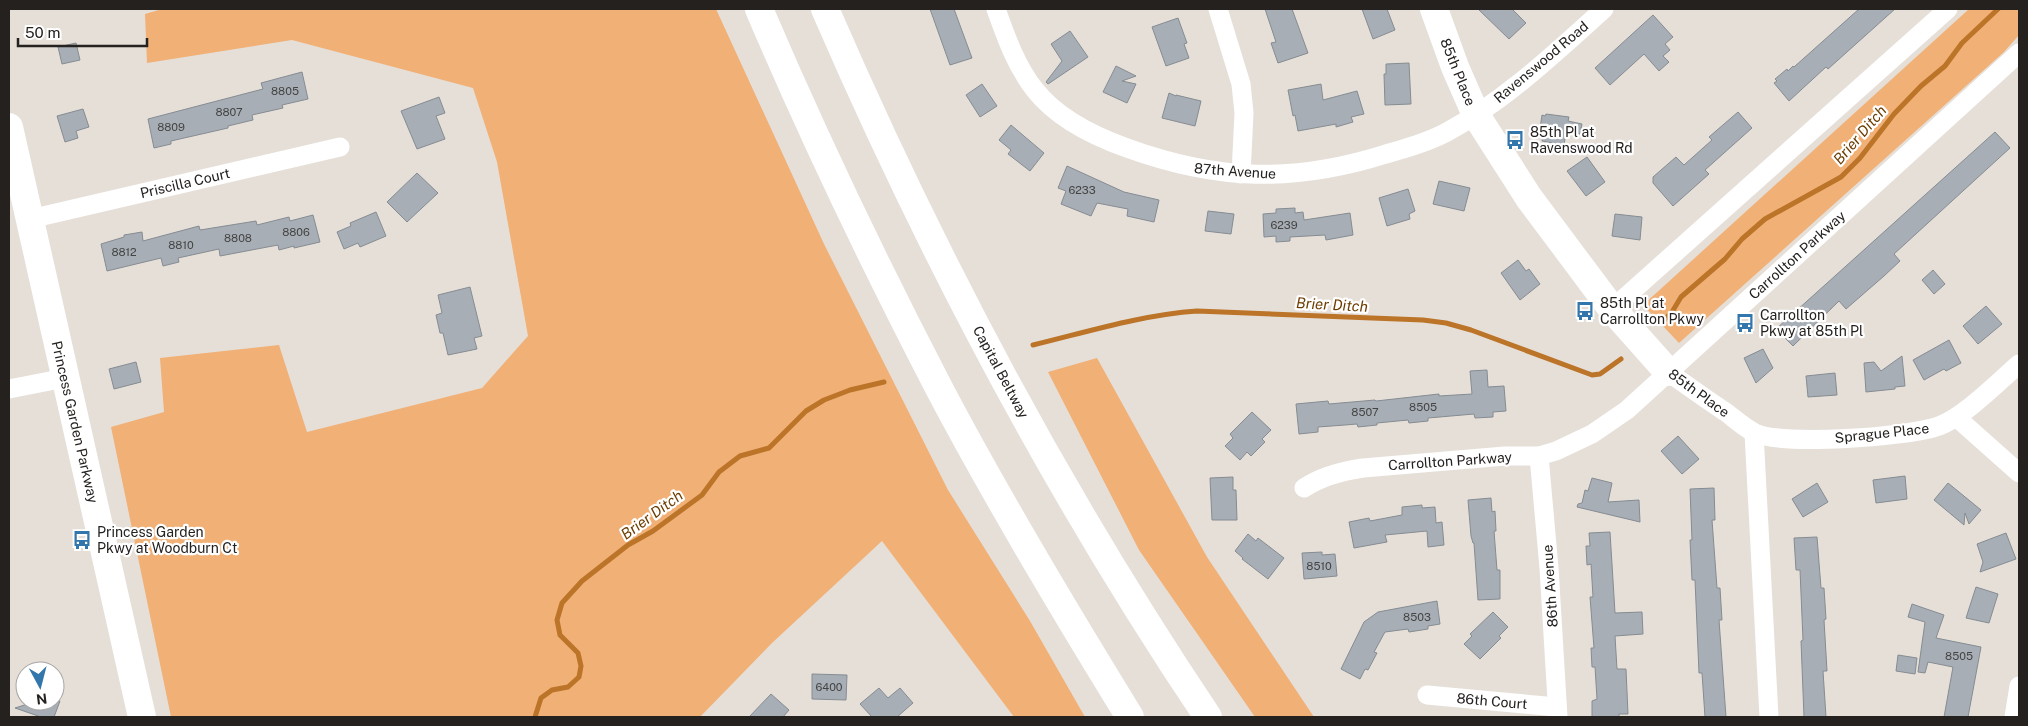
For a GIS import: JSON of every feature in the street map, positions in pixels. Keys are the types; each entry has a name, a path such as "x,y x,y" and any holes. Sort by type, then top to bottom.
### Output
{"main road":[{"path":"759,9 806,120 940,391 1015,526 1130,717"},
{"name":"Capital Beltway","path":"825,9 927,231 996,363 1062,484 1114,570 1208,717"},
{"name":"85th Place","path":"1434,9 1454,67 1476,115 1529,198 1612,309 1668,372"},
{"name":"Princess Garden Parkway","path":"9,127 142,717"}],"street":[{"name":"87th Avenue","path":"996,9 1020,68 1036,91 1066,120 1117,144 1158,159 1194,169 1241,174 1292,174 1352,165 1424,142 1476,115"},
{"path":"1218,9 1241,84 1244,113 1241,174"},
{"name":"Ravenswood Road","path":"1476,115 1528,77 1604,9"},
{"path":"1612,309 1948,9"},
{"name":"Carrollton Parkway","path":"1304,488 1341,471 1363,468 1495,457 1539,456 1556,451 1605,427 1628,410 2019,53"},
{"name":"Priscilla Court","path":"30,219 340,147"},
{"name":"Sprague Place","path":"1754,433 1777,438 1840,439 1920,431 1938,426 1956,417 2019,364"},
{"name":"85th Place","path":"1668,372 1754,433"},
{"path":"9,389 65,378"},
{"path":"1956,417 2019,474"},
{"path":"1754,433 1769,717"},
{"name":"86th Avenue","path":"1539,456 1549,568 1558,712"},
{"path":"2014,717 2019,686"},
{"name":"86th Court","path":"1427,695 1558,712"}],"shaded area":[{"path":"162,9 716,9 824,244 948,490 1030,621 1085,717 1014,717 882,541 772,643 700,717 171,717 111,427 164,412 160,358 279,345 307,432 482,388 528,336 497,162 473,88 292,40 147,63 145,14"},
{"path":"1969,9 2019,9 2019,35 2004,52 1679,343 1643,305"},
{"path":"1097,358 1207,557 1314,717 1255,717 1139,550 1048,372"}],"building":[{"path":"930,9 954,9 972,58 950,65"},
{"path":"1265,9 1292,9 1308,53 1278,63 1271,43 1276,42"},
{"path":"1362,9 1387,9 1395,30 1373,39"},
{"path":"1478,9 1512,9 1526,23 1509,39"},
{"path":"1859,9 1895,9 1789,101 1774,83 1777,81 1775,79 1787,69 1788,71 1794,67"},
{"path":"1653,15 1673,37 1665,44 1670,50 1663,56 1669,62 1659,71 1644,54 1610,85 1595,68"},
{"path":"1178,18 1187,43 1184,44 1189,58 1166,66 1152,27"},
{"path":"1070,31 1088,57 1048,84 1046,82 1062,61 1051,44"},
{"path":"76,43 80,60 62,64 58,47"},
{"path":"1409,63 1411,104 1385,105 1384,74 1386,74 1386,64"},
{"path":"1116,66 1136,76 1122,81 1136,84 1127,103 1103,92"},
{"path":"302,72 308,99 282,105 283,108 252,115 253,120 228,126 228,128 171,141 171,144 154,148 148,119 263,89 261,83"},
{"path":"982,84 997,106 980,117 966,95"},
{"path":"1321,84 1323,100 1357,91 1364,114 1351,117 1353,122 1336,127 1336,124 1298,131 1288,90"},
{"path":"1169,93 1201,101 1195,126 1162,118"},
{"path":"439,97 445,113 436,116 445,139 417,149 401,111"},
{"path":"83,109 89,127 76,131 78,138 65,142 57,116"},
{"path":"1738,112 1752,128 1705,170 1709,174 1673,206 1653,183 1653,177 1676,157 1684,165 1712,140 1709,137"},
{"path":"1546,114 1569,117 1568,121 1582,124 1580,134 1566,132 1564,145 1542,141 1544,129 1540,128 1542,115 1545,116"},
{"path":"1011,125 1044,153 1030,171 1008,154 1011,150 999,140"},
{"path":"1995,132 2010,148 1894,254 1900,261 1884,276 1846,309 1839,301 1793,346 1776,329"},
{"path":"1587,157 1605,182 1586,196 1567,171"},
{"path":"1067,166 1124,192 1159,200 1154,222 1127,216 1128,209 1097,203 1091,216 1061,204 1066,191 1058,188"},
{"path":"417,173 438,193 407,222 387,202"},
{"path":"1439,181 1470,188 1464,211 1433,204"},
{"path":"1408,189 1415,211 1409,214 1410,219 1387,226 1379,198"},
{"path":"1295,208 1295,213 1303,212 1304,220 1350,213 1353,235 1326,240 1325,235 1290,237 1290,241 1276,242 1276,236 1264,237 1263,214 1276,213 1276,209"},
{"path":"1208,211 1234,214 1231,234 1205,231"},
{"path":"376,212 386,236 360,247 358,243 344,249 337,232 351,226 350,223"},
{"path":"1615,214 1642,217 1640,240 1612,236"},
{"path":"313,215 320,242 279,250 278,245 220,256 219,249 178,258 179,262 163,266 161,258 107,271 101,244 124,237 124,235 142,232 143,241 199,226 200,230 256,221 257,225 289,217 290,221"},
{"path":"1518,260 1526,271 1529,269 1540,284 1520,300 1501,273"},
{"path":"1933,270 1945,284 1934,294 1922,280"},
{"path":"470,287 482,336 474,338 477,349 448,355 443,333 440,333 436,315 442,313 438,295"},
{"path":"1986,306 2002,324 1978,344 1963,326"},
{"path":"1949,340 1961,363 1946,371 1944,369 1924,380 1913,360"},
{"path":"1763,349 1773,368 1756,383 1744,358"},
{"path":"1902,356 1905,386 1866,392 1864,363 1874,362 1881,371"},
{"path":"136,362 141,382 114,389 109,369"},
{"path":"1487,370 1488,387 1504,386 1506,411 1493,412 1493,417 1475,418 1474,414 1428,418 1428,421 1409,423 1408,420 1358,427 1357,424 1318,427 1318,432 1299,434 1296,404 1328,401 1329,404 1376,401 1439,394 1439,396 1472,394 1470,371"},
{"path":"1835,373 1837,395 1808,397 1806,376"},
{"path":"1252,412 1271,430 1262,439 1265,442 1251,456 1247,452 1240,460 1225,446 1233,438 1230,434"},
{"path":"1678,436 1699,459 1682,474 1661,451"},
{"path":"1905,476 1907,499 1876,503 1873,480"},
{"path":"1233,477 1233,490 1236,490 1237,520 1212,520 1210,478"},
{"path":"1592,478 1612,483 1608,502 1639,500 1640,522 1577,507 1578,504 1582,503 1585,490 1588,491"},
{"path":"1817,483 1828,502 1803,517 1792,499"},
{"path":"1948,483 1981,510 1969,524 1965,513 1964,525 1934,500"},
{"path":"1714,488 1715,520 1712,520 1717,588 1720,588 1722,620 1719,620 1726,717 1705,717 1702,673 1699,673 1695,580 1692,580 1690,489"},
{"path":"1491,498 1492,512 1495,511 1496,531 1494,531 1497,570 1500,570 1500,599 1478,600 1474,543 1471,536 1468,500"},
{"path":"1422,505 1422,508 1435,507 1436,523 1442,522 1444,545 1428,547 1427,531 1385,535 1387,542 1354,548 1349,522 1369,518 1370,521 1402,515 1402,507"},
{"path":"1610,532 1615,613 1642,612 1643,634 1615,636 1617,669 1626,669 1628,714 1619,714 1619,717 1592,717 1592,701 1597,699 1595,667 1592,667 1591,648 1594,648 1590,597 1593,597 1591,564 1587,565 1586,546 1590,546 1589,533"},
{"path":"2006,533 2016,559 1980,572 1983,562 1977,544"},
{"path":"1248,534 1256,541 1258,538 1284,558 1268,579 1242,559 1235,551"},
{"path":"1817,537 1821,588 1824,588 1826,619 1824,620 1827,671 1823,671 1826,717 1804,717 1800,570 1796,570 1794,538"},
{"path":"1322,552 1322,555 1335,554 1337,576 1304,579 1302,553"},
{"path":"1976,587 1998,594 1989,623 1966,618"},
{"path":"1437,601 1440,624 1428,626 1428,629 1409,632 1408,629 1385,632 1374,652 1377,653 1368,670 1365,669 1360,679 1341,669 1364,622 1378,612"},
{"path":"1912,604 1944,615 1936,638 1981,647 1968,717 1944,717 1953,667 1928,662 1925,673 1918,672 1925,622 1908,617"},
{"path":"1493,612 1508,627 1499,636 1501,638 1480,659 1464,644 1472,636 1470,634"},
{"path":"1898,655 1917,658 1915,674 1896,671"},
{"path":"812,674 847,675 846,700 812,699"},
{"path":"879,688 888,698 900,688 913,703 897,717 872,717 860,704"},
{"path":"771,694 789,710 783,717 749,717"},
{"path":"24,711 56,711 54,717 41,717"}],"waterway":[{"name":"Brier Ditch","path":"1662,322 1672,312 1681,297 1725,259 1742,239 1765,219 1841,177 1860,158 1894,114 1921,86 1945,66 1962,43 1998,9"},
{"name":"Brier Ditch","path":"1033,345 1135,320 1197,311 1423,320 1446,323 1471,330 1592,375 1600,374 1621,359"},
{"name":"Brier Ditch","path":"535,717 541,698 552,690 568,687 579,677 581,666 578,653 560,635 557,620 562,603 582,581 628,545 653,531 702,495 719,472 740,456 769,448 806,411 824,400 850,390 884,382"}],"place":[{"name":"85th Pl at Ravenswood Rd","path":"1515,140"},
{"name":"85th Pl at Carrollton Pkwy","path":"1585,311"},
{"name":"Carrollton Pkwy at 85th Pl","path":"1745,323"},
{"name":"Princess Garden Pkwy at Woodburn Ct","path":"82,540"}]}
